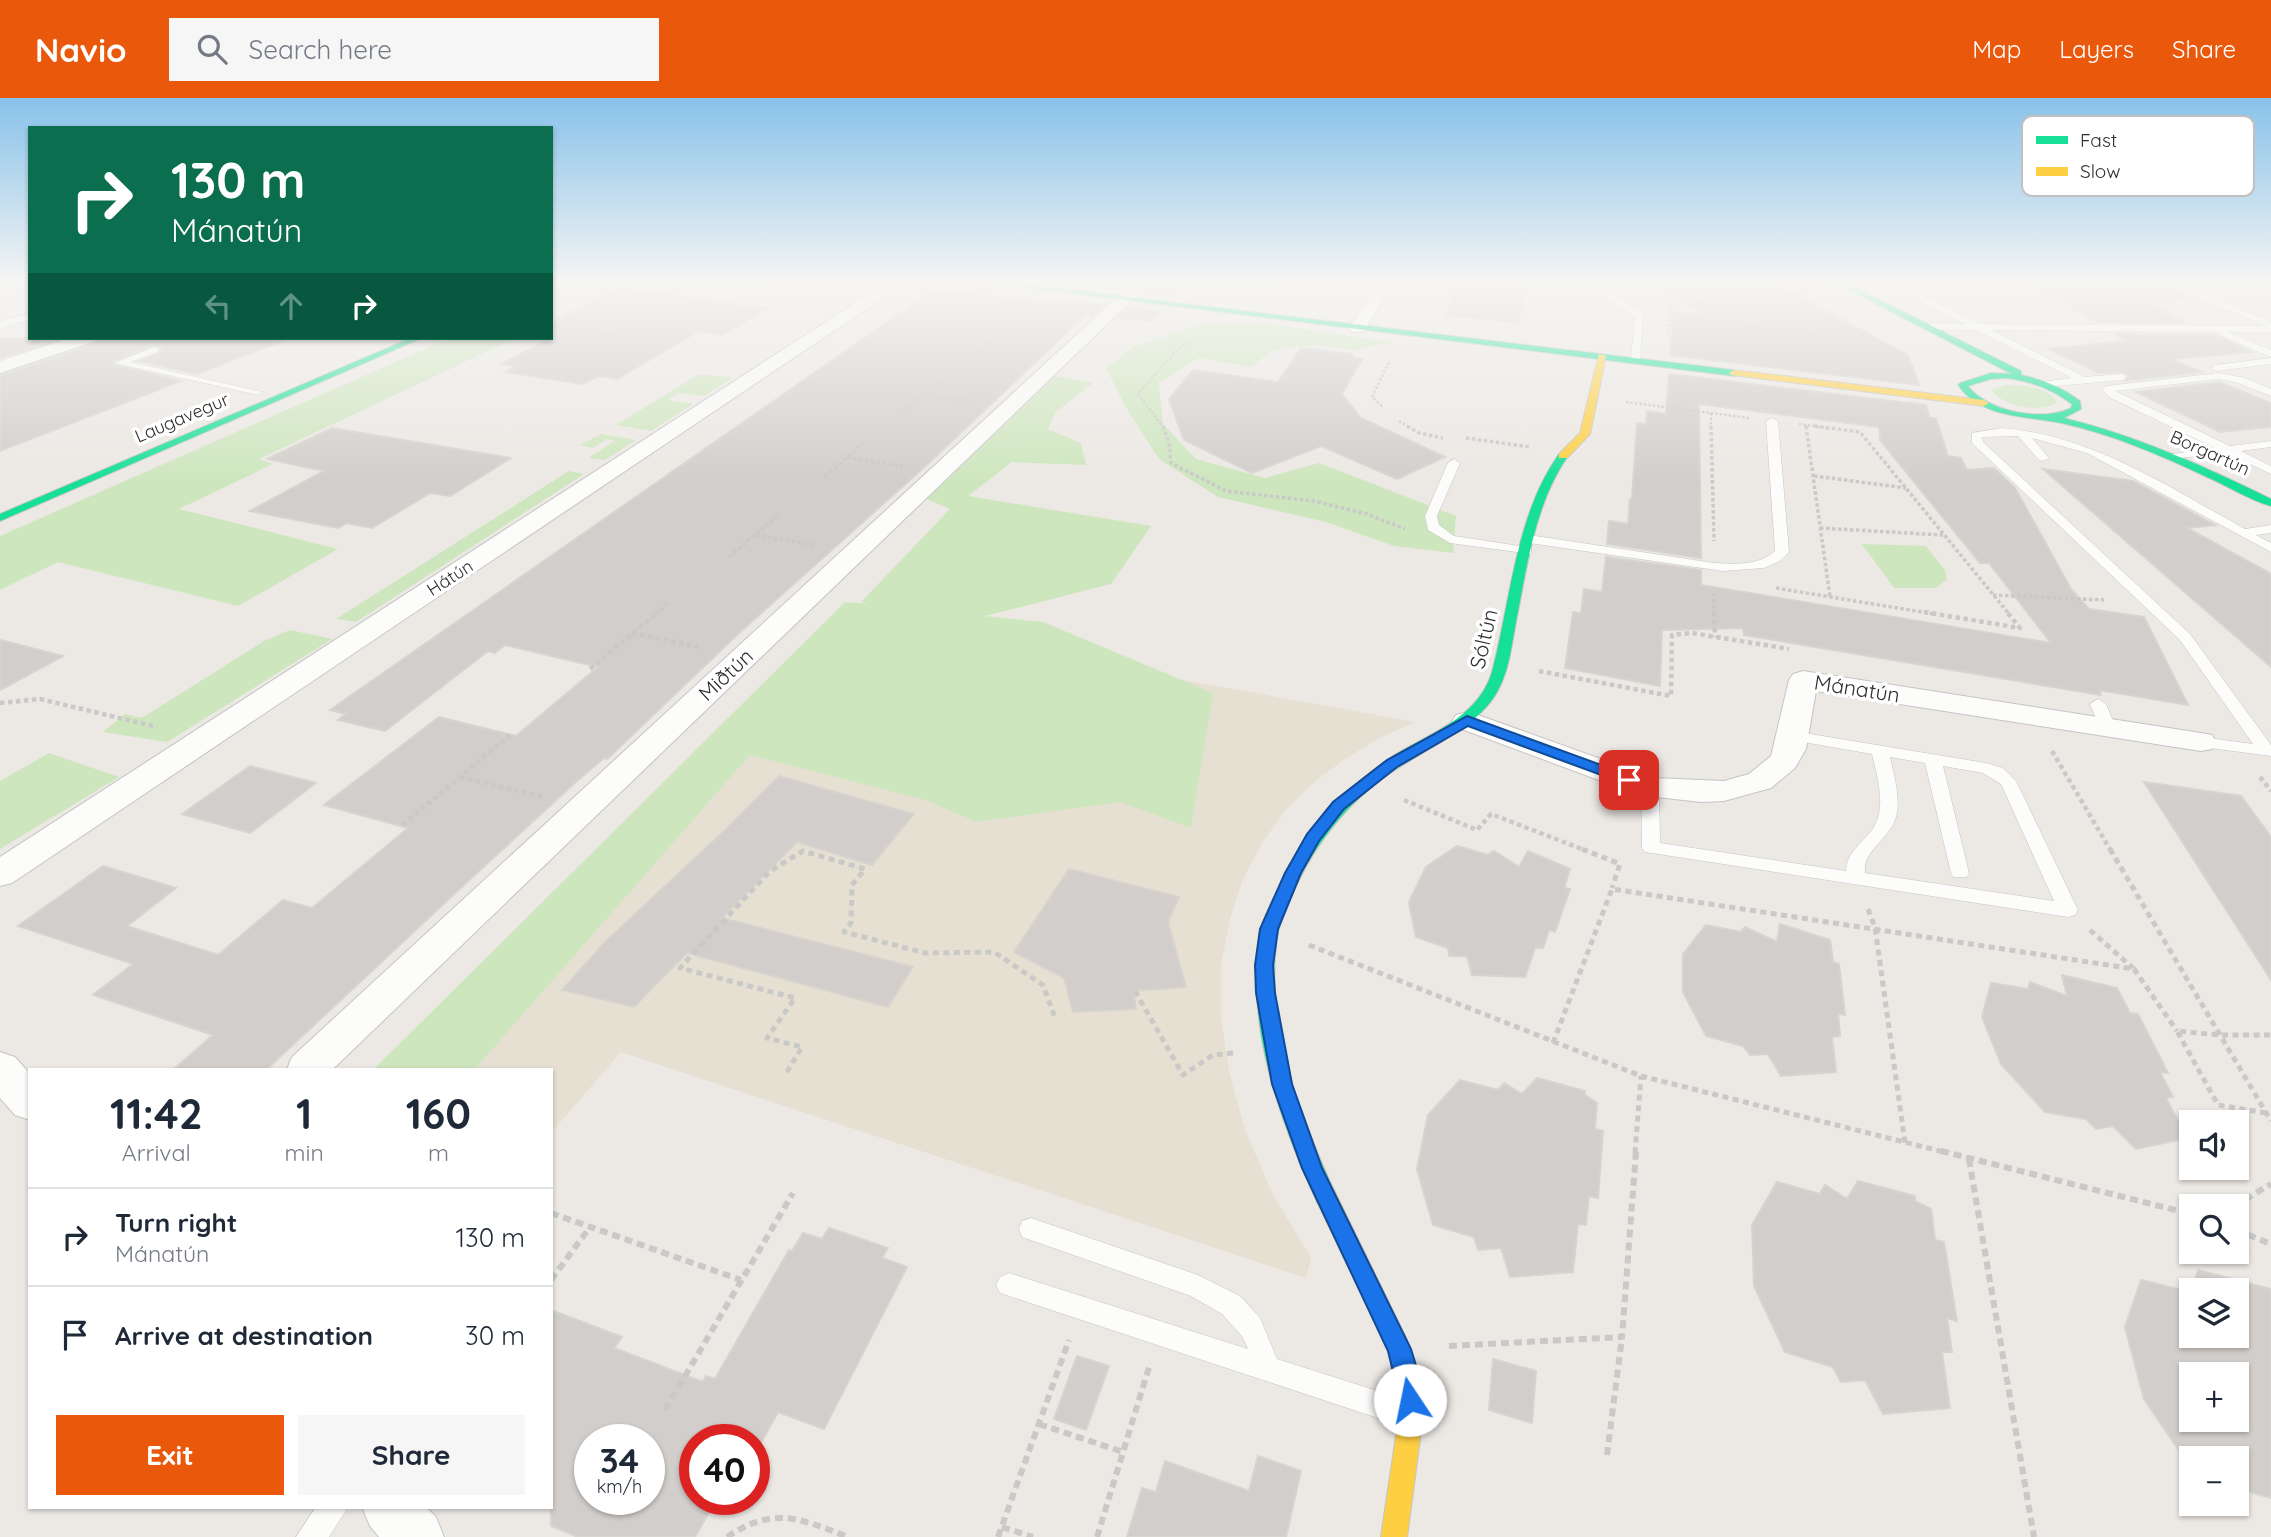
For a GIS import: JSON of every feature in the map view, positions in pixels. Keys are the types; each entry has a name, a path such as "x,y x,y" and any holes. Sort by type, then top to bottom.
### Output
{"street":[{"path":"0,367 57,348"},
{"name":"Laugavegur","path":"0,500 362,348"},
{"name":"Laugavegur","path":"0,518 394,348"},
{"name":"Hátún","path":"0,874 798,348"},
{"name":"Miðtún","path":"308,1068 1072,348"},
{"path":"1534,348 1984,403"},
{"name":"Borgartún","path":"1959,348 1970,381 1970,396 1984,403 2006,411 2043,416 2132,440 2271,503"},
{"name":"Borgartún","path":"1968,348 2071,396 2078,406 2132,440"},
{"name":"Sóltún","path":"1394,1537 1411,1416 1410,1385 1399,1349 1312,1168 1282,1084 1265,993 1264,965 1269,929 1293,873 1312,838 1338,806 1392,763 1467,721 1496,682 1527,545 1549,477 1565,454 1585,434 1602,356"},
{"name":"Borgartún","path":"1970,381 2010,377 2041,383"},
{"path":"1879,389 1970,381"},
{"name":"Borgartún","path":"2043,416 2064,415 2078,406"},
{"name":"Mánatún","path":"1467,721 1650,788 1701,792 1743,786 1774,772 1784,761 1792,736 1803,680 2103,716 2201,742"},
{"path":"391,1509 416,1537"}],"lane":[{"path":"1636,360 1637,348"},
{"path":"2021,348 2085,380"},
{"path":"155,350 119,363 258,392"},
{"path":"2041,383 2271,361"},
{"path":"2271,393 2241,380 2220,376 2107,389 2113,395 2271,470"},
{"path":"1454,463 1432,516 1433,527 1450,538 1527,545 1714,572 1757,565 1782,552 1772,421"},
{"path":"2269,750 2185,637 1978,443 1976,435 1992,432 2022,435 2071,444 2108,458 2271,548"},
{"path":"2022,435 2043,458"},
{"path":"2173,457 2271,444"},
{"path":"2242,533 2271,529"},
{"path":"1792,736 1997,772 2008,781 2068,910"},
{"path":"2201,742 2269,750"},
{"path":"1856,877 1853,864 1857,855 1872,843 1883,829 1888,815 1889,801 1880,751"},
{"path":"1933,760 1960,873"},
{"path":"1650,788 1651,848 2068,910"},
{"path":"1031,1229 1198,1287 1231,1305 1251,1327 1262,1350 1265,1369"},
{"path":"1009,1285 1411,1416"},
{"path":"311,1537 332,1509"}],"path":[{"path":"974,355 982,348"},
{"path":"1179,348 1139,394 1163,424 1171,449 1171,463 1226,491 1284,496 1332,505 1367,514 1415,533"},
{"path":"1382,406 1372,397 1391,358"},
{"path":"901,413 944,378"},
{"path":"1594,397 1860,432 2020,628 1830,597 1714,572"},
{"path":"1711,413 1715,637"},
{"path":"1399,421 1410,430 1446,438"},
{"path":"1806,425 1830,597"},
{"path":"1428,436 1433,443"},
{"path":"1462,438 1565,454"},
{"path":"825,476 866,442"},
{"path":"847,458 941,472"},
{"path":"1814,476 1906,489"},
{"path":"729,557 780,514"},
{"path":"1821,528 1944,535"},
{"path":"756,535 856,552"},
{"path":"1993,595 2148,603"},
{"path":"590,669 670,603"},
{"path":"632,633 745,657"},
{"path":"0,703 40,699 157,727"},
{"path":"403,825 510,736"},
{"path":"2051,750 2271,1121"},
{"path":"460,777 584,808"},
{"path":"1364,784 1477,830 1491,814 1620,864 1553,1042"},
{"path":"786,1072 802,1047 767,1038 795,999 680,968 770,871 803,851 865,869 852,885 851,923 844,932 925,953 994,953 1043,985 1055,1018"},
{"path":"1856,877 1875,927 1905,1143"},
{"path":"1612,889 1875,927 2134,969"},
{"path":"2068,910 2134,969 2177,1031 2218,1105 2266,1113"},
{"path":"1269,929 1641,1076 2179,1211"},
{"path":"1136,991 1183,1074 1213,1055 1276,1049"},
{"path":"2177,1031 2219,1035 2271,1035"},
{"path":"1608,1455 1622,1337 1641,1076"},
{"path":"1969,1159 2034,1537"},
{"path":"2249,1197 2271,1184"},
{"path":"665,1410 793,1193"},
{"path":"553,1214 741,1280"},
{"path":"553,1277 590,1227"},
{"path":"2249,1235 2271,1244"},
{"path":"998,1537 1080,1309"},
{"path":"1097,1537 1159,1334"},
{"path":"1399,1349 1622,1337"},
{"path":"1039,1424 1122,1452"},
{"path":"727,1537 765,1516 789,1516 848,1537"},
{"path":"1002,1527 1033,1537"}],"shaded area":[{"path":"833,617 1416,722 1379,738 1345,759 1313,783 1285,811 1262,843 1243,879 1230,919 1221,965 1221,1016 1229,1071 1245,1130 1272,1193 1311,1258 1306,1278 621,1052 553,1131 553,1068 376,1068"}],"green space":[{"path":"427,348 494,348 259,459 273,464 179,509 338,549 238,606 58,562 0,590 0,536"},
{"path":"1132,348 1289,348 1274,350 1250,367 1199,358 1159,383 1163,424 1196,459 1265,478 1319,463 1456,516 1453,553 1394,546 1326,522 1218,497 1159,459 1125,406 1106,368"},
{"path":"699,374 732,378 704,396 679,393 668,400 693,404 651,431 616,425"},
{"path":"1055,376 1093,383 1056,412 1048,429 1081,443 1086,465 1012,462 968,496 1151,526 1111,584 985,616 1043,622 1213,693 1191,828 1120,802 977,822 925,800 750,755 476,1068 375,1068 845,602 869,604 861,602 950,509 927,499"},
{"path":"2006,385 2042,390 2057,403 2031,408 2004,401 1992,390"},
{"path":"601,434 636,440 605,460 588,458 615,441 607,439 593,448 580,445"},
{"path":"569,471 584,474 356,622 336,619"},
{"path":"1862,544 1926,546 1945,570 1947,580 1935,588 1894,588"},
{"path":"290,630 332,639 167,742 103,732 125,714 142,718 264,641"},
{"path":"49,753 119,777 0,849 0,781"}],"building":[{"path":"0,348 30,348 0,358"},
{"path":"81,348 146,348 113,361 112,364 181,381 0,451 0,375"},
{"path":"161,348 264,348 197,374 139,361 162,352"},
{"path":"531,348 670,348 617,379 598,376 583,384 505,372 517,366 501,364"},
{"path":"850,348 1050,348 931,461 738,634 607,759 604,758 578,780 268,1068 175,1068 213,1035 93,995 133,964 18,926 103,866 176,888 127,926 218,955 283,900 312,908 408,828 324,805 439,717 516,736 598,667 505,645 495,653 488,651 385,731 338,720 346,714 330,710"},
{"path":"1301,348 1353,354 1352,357 1362,359 1342,394 1361,418 1445,457 1397,479 1321,446 1252,473 1184,440 1169,399 1193,370 1278,382"},
{"path":"1670,348 1895,348 1908,355 1919,385 1670,355"},
{"path":"2244,348 2252,352 2171,359 2201,372 2125,381 2129,376 2123,372 2099,373 2048,349"},
{"path":"1669,374 1926,405 1930,418 1936,418 1948,456 1961,458 1967,470 1994,468 2015,488 2071,589 2089,609 2144,617 2188,705 2099,690 2101,695 1744,635 1743,628 1662,630 1660,686 1565,668 1573,612 1581,613 1584,589 1602,592 1606,557 1701,570 1701,585 2051,643 1989,563 1980,563 1880,440 1879,427 1699,404 1701,558 1607,544 1609,521 1628,524 1637,423 1646,424 1647,411 1666,414"},
{"path":"2219,382 2271,403 2271,427 2220,432 2136,392"},
{"path":"332,428 511,458 450,496 430,493 372,528 347,523 338,528 250,511 324,471 267,459"},
{"path":"2043,469 2133,481 2215,525 2187,528 2271,574 2271,667"},
{"path":"0,640 63,656 0,690"},
{"path":"250,766 316,783 250,833 182,814"},
{"path":"779,776 914,814 872,865 797,842 722,918 913,967 888,1007 687,953 634,1007 562,990 605,942"},
{"path":"2144,782 2241,796 2271,837 2271,980"},
{"path":"1457,846 1488,855 1494,851 1519,867 1528,851 1570,869 1564,888 1570,889 1555,932 1549,930 1543,948 1535,948 1525,977 1472,975 1467,956 1449,956 1448,948 1416,937 1409,903 1411,898 1426,867"},
{"path":"1069,869 1179,897 1168,922 1186,987 1133,991 1136,1009 1073,1012 1064,978 1014,952"},
{"path":"1780,924 1830,940 1833,962 1839,964 1845,1015 1838,1013 1840,1036 1832,1037 1836,1072 1781,1076 1768,1054 1750,1055 1743,1046 1706,1036 1683,992 1683,954 1706,925 1741,932 1745,927 1777,942"},
{"path":"2062,975 2117,988 2130,1013 2138,1014 2168,1073 2160,1072 2173,1097 2166,1098 2179,1123 2179,1140 2136,1149 2113,1126 2096,1129 2086,1119 2045,1112 2001,1064 1982,1017 1991,983 2028,989 2030,982 2067,996"},
{"path":"1537,1078 1585,1091 1585,1095 1597,1103 1595,1129 1603,1131 1598,1198 1589,1196 1586,1225 1578,1224 1573,1272 1510,1277 1501,1248 1478,1250 1474,1237 1433,1225 1417,1169 1428,1115 1460,1080 1498,1090 1504,1083 1522,1094"},
{"path":"1858,1181 1915,1196 1915,1201 1931,1209 1935,1240 1944,1242 1957,1321 1947,1318 1952,1352 1942,1352 1950,1408 1883,1414 1865,1380 1841,1382 1833,1367 1785,1352 1754,1286 1752,1225 1777,1182 1820,1194 1825,1185 1847,1199"},
{"path":"829,1228 888,1248 882,1258 907,1267 824,1429 778,1412 770,1427 770,1424 679,1424 679,1515 707,1515 695,1537 578,1537 551,1526 553,1311 622,1337 614,1348 703,1382 706,1376 715,1379 789,1250 792,1251 803,1233 822,1239"},
{"path":"2198,1270 2229,1278 2196,1278"},
{"path":"2141,1280 2179,1289 2179,1348 2249,1348 2249,1283 2271,1289 2271,1498 2249,1492 2249,1446 2179,1446 2179,1450 2144,1399 2125,1327"},
{"path":"1077,1356 1109,1366 1086,1430 1054,1419"},
{"path":"1493,1359 1536,1371 1532,1423 1489,1410"},
{"path":"1258,1456 1301,1471 1286,1537 1127,1537 1142,1488 1156,1492 1165,1461 1249,1491"}],"traffic: fast":[{"path":"0,518 394,348"},
{"path":"1530,348 1734,373"},
{"path":"1969,348 2018,373"},
{"path":"2043,416 2064,415 2076,409 2077,403 2052,387 2022,378 1991,376 1963,385 1980,403 1993,408 2061,420 2115,435 2168,455 2271,503"},
{"path":"1326,1197 1300,1136 1278,1068 1266,998 1265,964 1271,924 1303,857 1339,808 1371,779 1404,755 1463,722 1487,698 1499,672 1535,516 1553,470 1563,456"}],"traffic: slow":[{"path":"1563,456 1585,434 1602,356"},
{"path":"1734,373 1984,403"},
{"path":"1326,1197 1399,1348 1410,1385 1411,1416 1394,1537"}],"route":[{"path":"1410,1400 1410,1385 1399,1349 1312,1168 1282,1084 1265,993 1264,965 1269,929 1293,873 1312,838 1338,806 1392,763 1467,721 1629,780"}]}
